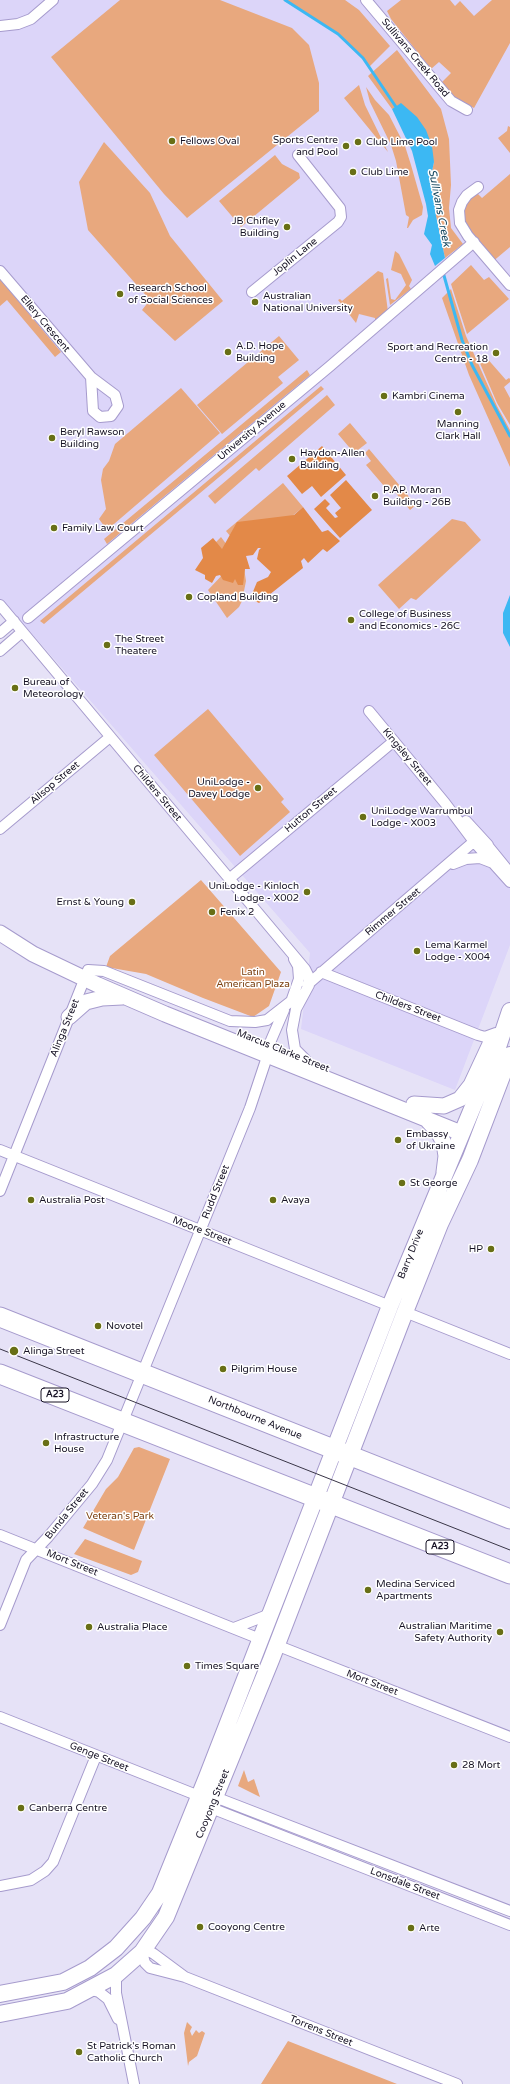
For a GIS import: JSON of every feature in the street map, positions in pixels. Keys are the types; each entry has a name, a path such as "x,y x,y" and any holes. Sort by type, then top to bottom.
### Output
{"highway":[{"name":"Northbourne Avenue","path":"0,1317 510,1519"},
{"name":"A23","path":"0,1374 510,1574"}],"main road":[{"name":"Barry Drive","path":"324,1501 398,1309 443,1176 499,1044 510,1010"},
{"name":"Barry Drive","path":"398,1309 479,1136 510,1055"},
{"name":"Marcus Clarke Street","path":"463,1129 479,1136"},
{"name":"Cooyong Street","path":"0,1994 62,1982 90,1968 116,1948 152,1906 166,1879 273,1608 324,1501"},
{"name":"Cooyong Street","path":"0,2014 67,2001 91,1990 116,1975 142,1952 156,1935 172,1905 255,1700 276,1645 324,1501"},
{"name":"Mort Street","path":"260,1639 276,1645"},
{"path":"239,1694 255,1700"},
{"name":"Lonsdale Street","path":"199,1796 213,1802"},
{"path":"142,1952 138,1942 139,1927 143,1918"},
{"path":"116,1948 135,1947 142,1952"}],"street":[{"path":"0,26 18,24 31,19 53,0"},
{"name":"Sullivans Creek Road","path":"366,0 451,101 467,110"},
{"name":"Joplin Lane","path":"252,292 338,222 341,217 340,208 298,155"},
{"path":"478,187 464,198 459,210 459,219 462,228 510,285"},
{"name":"University Avenue","path":"28,618 329,367 423,284 474,242"},
{"name":"Ellery Crescent","path":"0,271 91,378"},
{"name":"Childers Street","path":"0,605 305,969 310,982"},
{"path":"0,633 14,621"},
{"path":"0,651 22,632"},
{"name":"Kingsley Street","path":"369,711 445,803 475,843 506,869"},
{"name":"Allsop Street","path":"0,829 110,737"},
{"name":"Hutton Street","path":"229,879 394,741"},
{"name":"Kingsley Street","path":"445,803 466,821 492,849 506,869 510,882"},
{"path":"475,843 483,843 492,849"},
{"name":"Rimmer Street","path":"291,1000 321,972 446,868 469,846 475,843"},
{"path":"446,868 462,860 480,858 506,869"},
{"name":"Marcus Clarke Street","path":"0,933 33,954 132,999 268,1050 305,1059 414,1104 463,1129"},
{"name":"Rimmer Street","path":"268,1050 281,1016 298,986 296,961 290,952"},
{"name":"Marcus Clarke Street","path":"85,977 88,970 104,971 225,1020 255,1022 270,1019 291,1000"},
{"name":"Childers Street","path":"321,972 478,1035 485,1037 496,1033"},
{"name":"Marcus Clarke Street","path":"85,977 101,978 427,1120 463,1129"},
{"name":"Alinga Street","path":"0,1191 85,977"},
{"name":"Rimmer Street","path":"305,1059 297,1052 292,1038 294,1014 310,982"},
{"path":"69,1017 74,1010 86,1002 111,996 132,999"},
{"path":"414,1104 444,1106 460,1099 471,1085 510,1007"},
{"name":"Rudd Street","path":"122,1422 250,1108 268,1050"},
{"path":"427,1120 438,1132 444,1143 446,1156 443,1176"},
{"name":"Moore Street","path":"0,1150 510,1354"},
{"name":"Bunda Street","path":"0,1625 26,1560 38,1549 96,1478 106,1460 122,1422"},
{"name":"Mort Street","path":"0,1535 260,1639"},
{"path":"234,1628 265,1616 273,1608"},
{"name":"Mort Street","path":"276,1645 510,1737"},
{"name":"Genge Street","path":"0,1718 199,1796"},
{"path":"0,1886 31,1880 45,1871 53,1862 96,1756"},
{"name":"Lonsdale Street","path":"213,1802 305,1831 510,1911"},
{"name":"Lonsdale Street","path":"213,1802 300,1843 510,1925"},
{"path":"300,1843 305,1831"},
{"name":"Torrens Street","path":"142,1952 143,1958 150,1968 185,1977 457,2084"},
{"path":"116,1975 116,1993 134,2084"},
{"path":"91,1990 98,1992 108,1999 122,2028"}],"shaded area":[{"name":"Australian National University","path":"0,0 510,0 510,945 455,1090 301,1029 310,953 7,605 0,609"},
{"path":"322,446 346,475 321,497 312,486 302,494 287,476"},
{"path":"346,480 372,510 340,538 314,509 325,499 330,504 326,508 335,518 338,517 335,513 341,508 330,495"},
{"path":"303,507 322,532 328,530 340,541 327,552 323,549 308,563 304,558 301,561 303,568 259,603 253,600 252,594 257,582 268,577 271,572 257,559 261,548 258,548 253,555 246,556 250,569 245,569 243,585 238,585 235,579 233,583 223,580 220,575 216,576 212,583 205,579 205,575 195,570 203,558 201,548 213,538 222,549 237,522 294,515"}],"green space":[{"name":"Fellows Oval","path":"120,0 220,0 292,28 309,45 319,83 319,111 187,218 164,194 51,57"},
{"path":"283,0 345,0 359,10 390,46 369,67 363,58 338,34"},
{"path":"401,0 450,0 455,6 460,1 474,16 492,0 510,0 510,43 474,108 454,97 442,82 451,73 439,62 431,69 391,19 387,11"},
{"path":"397,50 441,109 449,139 451,185 449,208 451,228 463,244 445,258 436,216 431,176 434,162 401,104 392,109 368,76"},
{"path":"359,85 365,105 388,152 344,98"},
{"path":"366,87 375,100 389,115 405,146 411,165 423,207 422,215 413,220 408,228 409,217 406,215 396,161 391,145 370,102"},
{"path":"508,126 510,127 510,153 498,138 507,131"},
{"path":"104,142 150,193 170,236 223,301 175,341 142,310 150,300 88,230 79,182"},
{"path":"275,155 282,164 299,173 300,178 241,227 219,201"},
{"path":"510,174 510,247 491,263 459,215 474,190 482,198"},
{"path":"395,251 399,254 412,280 409,286 411,289 390,305 386,279 388,278 391,299 395,300 406,285 401,274 391,270"},
{"path":"471,265 484,280 489,277 509,299 467,334 451,284"},
{"path":"378,271 383,273 388,312 375,322 375,318 359,314 356,323 338,300 340,299 342,301"},
{"path":"0,279 61,352 55,357 7,300 0,306"},
{"path":"451,289 466,336 497,406 510,430 510,467 469,375 442,298"},
{"path":"279,336 299,360 278,377 283,383 222,434 197,405"},
{"path":"485,356 506,380 509,378 510,379 510,382 504,387 510,398 510,425 497,403 479,361"},
{"path":"307,370 310,375 107,544 104,539"},
{"path":"321,386 324,389 44,624 40,621"},
{"path":"181,388 220,433 107,530 99,519 106,509 101,480 103,469 109,461 115,444"},
{"path":"327,395 335,405 259,471 256,468 215,504 208,496"},
{"path":"350,423 367,443 354,453 338,434"},
{"path":"369,449 416,505 410,510 394,491 390,493 366,465 371,461 365,453"},
{"path":"283,483 303,507 246,555 226,531"},
{"path":"452,519 465,522 481,540 416,600 411,598 399,609 378,585"},
{"path":"221,537 244,568 246,581 242,601 239,607 227,618 208,590 226,571 210,548"},
{"name":"UniLodge - Davey Lodge","path":"208,709 284,799 281,802 290,812 240,856 154,755"},
{"name":"Latin American Plaza","path":"201,880 281,972 269,1006 253,1017 146,974 106,967 110,956"},
{"name":"Veteran's Park","path":"139,1447 170,1459 134,1550 83,1528 106,1489 118,1477 134,1448"},
{"path":"85,1539 142,1561 138,1572 131,1575 74,1554"},
{"path":"244,1770 248,1782 254,1779 260,1797 238,1786"},
{"path":"187,2022 192,2027 190,2031 192,2036 196,2030 199,2033 202,2031 205,2033 197,2056 189,2062 188,2066 184,2033"},
{"path":"288,2041 397,2084 261,2084"}],"water":[{"path":"401,103 417,117 426,130 432,146 434,162 431,176 436,216 445,258 435,266 430,254 432,245 424,234 428,216 412,151 392,109"},
{"path":"510,595 510,647 503,633 503,613"}],"waterway":[{"name":"Sullivans Creek","path":"285,0 338,34 363,58 398,110"},
{"name":"Sullivans Creek","path":"443,272 462,340 472,365 510,436"}],"tram line":[{"path":"0,1349 510,1550"}],"place":[{"name":"Fellows Oval","path":"172,141"},
{"name":"Club Lime Pool","path":"358,142"},
{"name":"Sports Centre and Pool","path":"346,146"},
{"name":"Club Lime","path":"353,172"},
{"name":"JB Chifley Building","path":"287,227"},
{"name":"Research School of Social Sciences","path":"120,294"},
{"name":"Australian National University","path":"255,302"},
{"name":"A.D. Hope Building","path":"228,352"},
{"name":"Sport and Recreation Centre - 18","path":"496,353"},
{"name":"Kambri Cinema","path":"384,396"},
{"name":"Manning Clark Hall","path":"458,412"},
{"name":"Beryl Rawson Building","path":"52,438"},
{"name":"Haydon-Allen Building","path":"292,459"},
{"name":"P.AP. Moran Building - 26B","path":"375,496"},
{"name":"Family Law Court","path":"54,528"},
{"name":"Copland Building","path":"189,597"},
{"name":"College of Business and Economics - 26C","path":"351,620"},
{"name":"The Street Theatere","path":"107,645"},
{"name":"Bureau of Meteorology","path":"15,688"},
{"name":"UniLodge - Davey Lodge","path":"258,788"},
{"name":"UniLodge Warrumbul Lodge - X003","path":"363,817"},
{"name":"UniLodge - Kinloch Lodge - X002","path":"307,892"},
{"name":"Ernst & Young","path":"132,902"},
{"name":"Fenix 2","path":"212,912"},
{"name":"Lema Karmel Lodge - X004","path":"417,951"},
{"name":"Embassy of Ukraine","path":"398,1140"},
{"name":"St George","path":"402,1183"},
{"name":"Australia Post","path":"31,1200"},
{"name":"Avaya","path":"273,1200"},
{"name":"HP","path":"491,1249"},
{"name":"Novotel","path":"98,1326"},
{"name":"Alinga Street","path":"14,1351"},
{"name":"Pilgrim House","path":"223,1369"},
{"name":"Infrastructure House","path":"46,1443"},
{"name":"Medina Serviced Apartments","path":"368,1590"},
{"name":"Australia Place","path":"89,1627"},
{"name":"Australian Maritime Safety Authority","path":"500,1632"},
{"name":"Times Square","path":"187,1666"},
{"name":"28 Mort","path":"454,1765"},
{"name":"Canberra Centre","path":"21,1808"},
{"name":"Cooyong Centre","path":"200,1927"},
{"name":"Arte","path":"411,1928"},
{"name":"St Patrick's Roman Catholic Church","path":"79,2052"}]}
